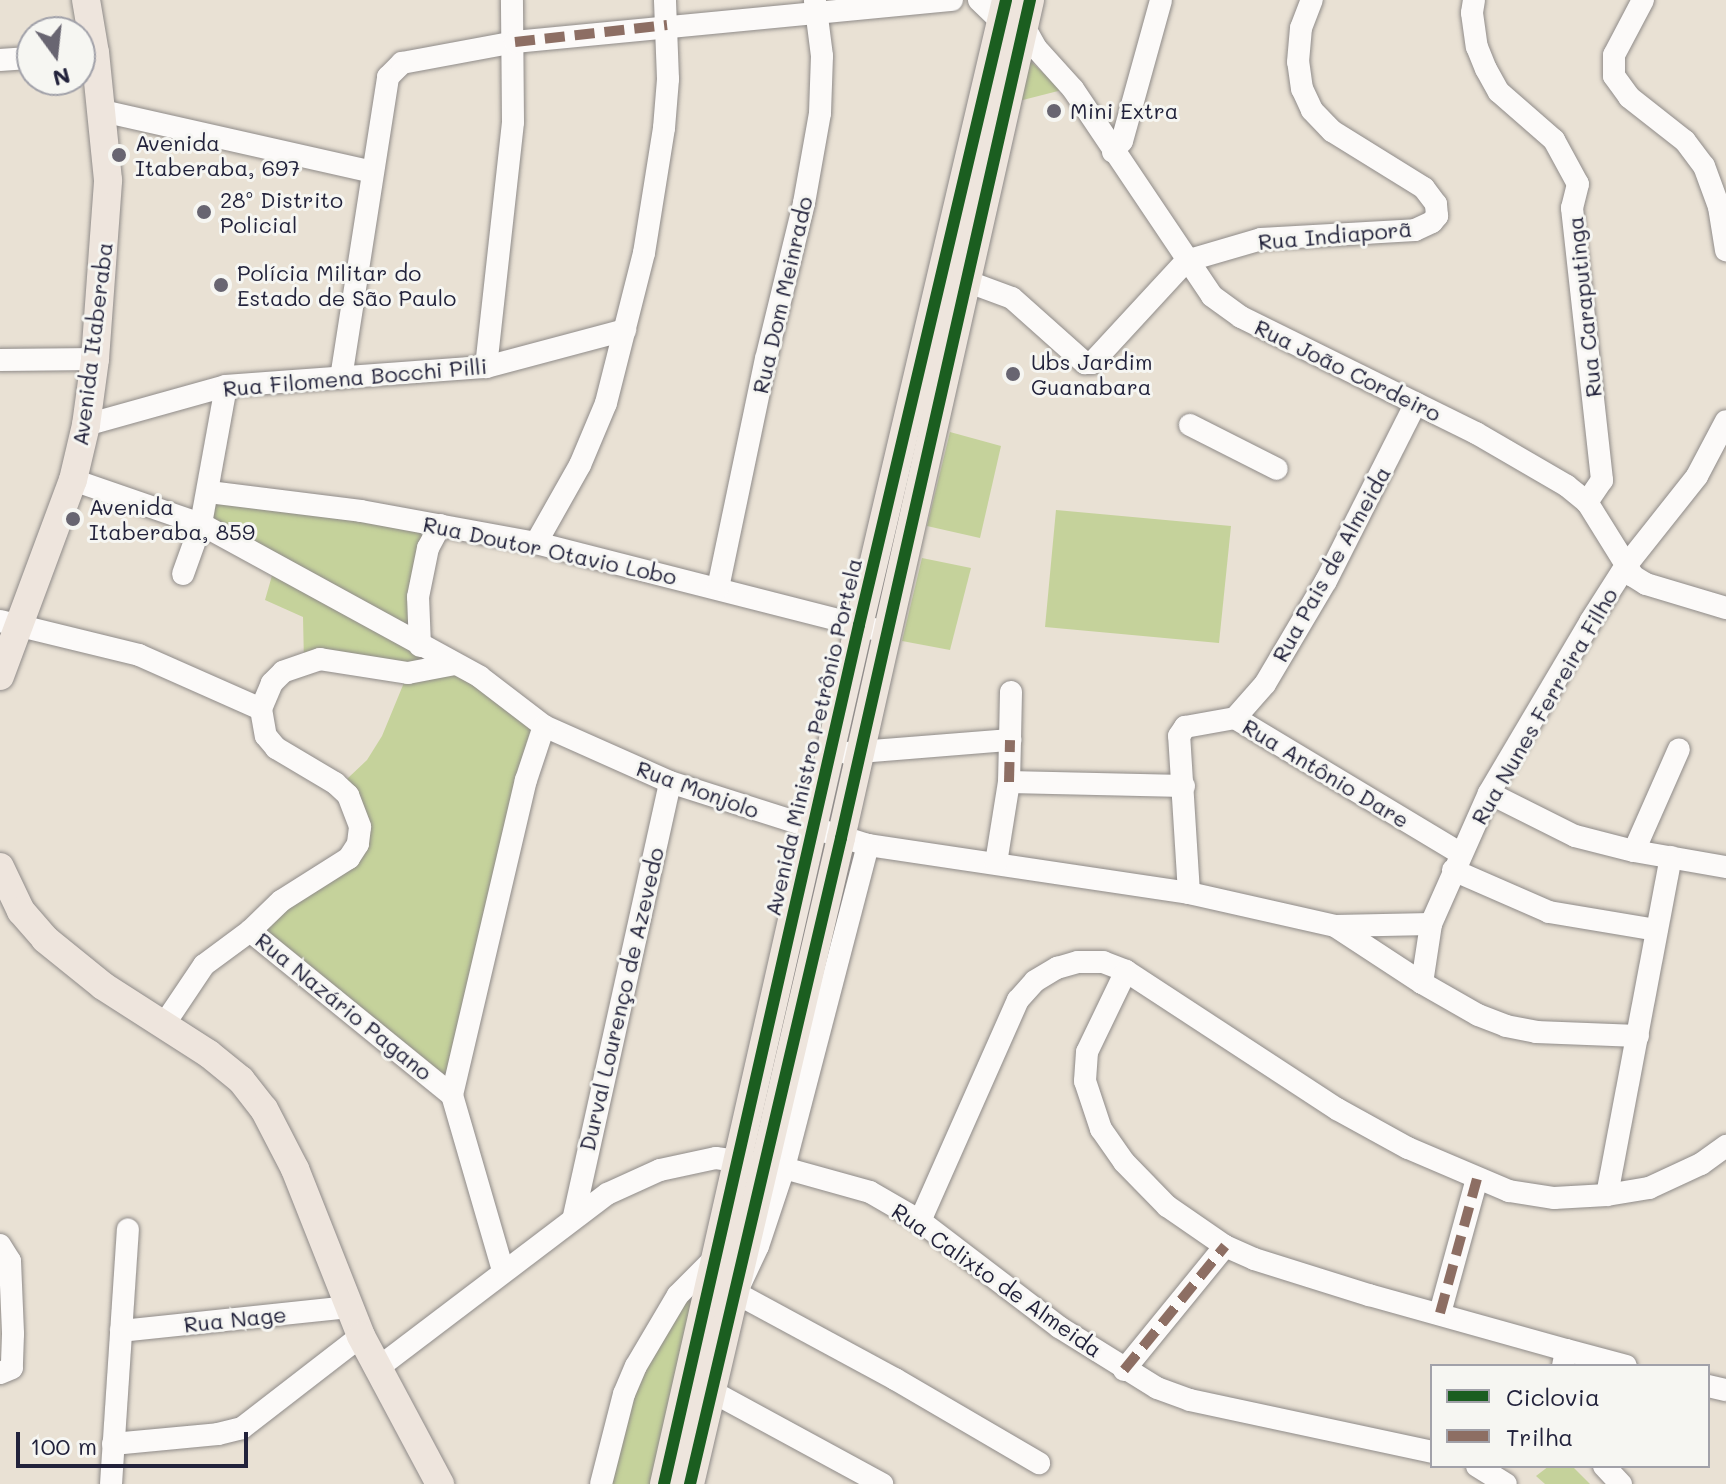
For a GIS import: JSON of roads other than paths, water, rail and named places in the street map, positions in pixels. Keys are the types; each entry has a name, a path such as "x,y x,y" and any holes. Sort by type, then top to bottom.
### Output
{"main road":[{"path":"690,1484 736,1293 775,1167 854,842 860,754 966,281 1011,16"},
{"name":"Avenida Ministro Petrônio Portela","path":"664,1484 859,625 1011,16"},
{"name":"Avenida Itaberaba","path":"0,676 10,624 73,480 86,425 95,359 108,180 102,111 96,86"},
{"path":"0,867 21,911 45,939 103,986 230,1072 264,1109 295,1169 361,1336 440,1484"}],"street":[{"path":"486,367 513,122 515,42 512,0"},
{"path":"536,543 580,465 606,403 644,253 659,171 668,79 665,0"},
{"path":"341,378 372,172 388,77 393,69 410,60 515,42 816,7 952,0"},
{"path":"1113,152 1122,141 1161,0"},
{"name":"Rua Indiaporã","path":"1186,261 1261,239 1415,230 1425,227 1437,216 1432,197 1424,188 1332,131 1312,110 1302,89 1298,62 1301,28 1312,0"},
{"name":"Rua Caraputinga","path":"1474,0 1472,13 1477,47 1486,69 1499,92 1554,140 1578,184 1572,208 1602,480 1587,502"},
{"path":"1643,0 1614,55 1614,76 1629,97 1685,141 1704,166 1719,207 1726,250"},
{"name":"Rua Dom Meinrado","path":"718,588 766,359 804,203 820,113 822,56 816,7"},
{"name":"Rua João Cordeiro","path":"1011,16 1073,89 1212,296 1241,317 1503,449 1587,502 1625,567 1646,584 1726,608"},
{"path":"102,111 372,172"},
{"path":"966,281 1012,298 1085,363 1099,360 1186,261"},
{"name":"Rua Filomena Bocchi Pilli","path":"86,425 226,386 486,367 625,330"},
{"path":"0,360 95,359"},
{"path":"183,574 209,492 226,386"},
{"name":"Rua Pais de Almeida","path":"1235,718 1265,684 1326,581 1416,403"},
{"name":"Rua Nunes Ferreira Filho","path":"1422,983 1431,924 1489,793 1625,567 1697,476 1726,421"},
{"path":"1190,425 1277,469"},
{"name":"Rua Monjolo","path":"73,480 201,524 480,677 544,726 670,782 854,842 1189,893 1335,926 1431,924"},
{"name":"Rua Doutor Otavio Lobo","path":"209,492 361,511 536,543 887,631"},
{"path":"420,646 418,597 428,548 440,525"},
{"path":"10,624 139,655 261,709 272,683 283,672 304,663 339,660 408,673 455,664"},
{"path":"996,863 1009,782 1011,692"},
{"name":"Rua Nazário Pagano","path":"261,709 266,736 276,748 341,789 352,804 360,827 358,844 349,858 281,901 250,931 452,1095 503,1271"},
{"name":"Rua Antônio Dare","path":"1184,786 1179,736 1185,727 1235,718 1456,862 1549,912 1657,930"},
{"path":"452,1095 526,780 544,726"},
{"path":"830,753 860,754 1010,740"},
{"path":"1634,851 1679,749"},
{"name":"Durval Lourenço de Azevedo","path":"574,1216 670,782"},
{"path":"1009,782 1184,786 1189,893"},
{"path":"1489,793 1575,836 1634,851 1726,867"},
{"path":"1607,1195 1671,857"},
{"path":"1335,926 1422,983 1478,1015 1506,1026 1536,1032 1638,1036"},
{"path":"163,1026 204,965 250,931"},
{"path":"920,1221 1018,1000 1035,981 1057,968 1103,962 1126,971 1337,1109 1408,1148 1509,1191 1554,1198 1607,1195 1649,1188 1679,1176 1726,1146"},
{"path":"1126,971 1099,1019 1087,1052 1085,1081 1091,1105 1124,1162 1167,1206 1225,1246 1292,1272 1440,1313 1565,1358 1611,1364"},
{"name":"Rua Calixto de Almeida","path":"379,1367 574,1216 607,1194 660,1170 716,1158 775,1167 870,1192 920,1221 1059,1327 1157,1388 1190,1400 1430,1452"},
{"path":"1440,1313 1477,1179"},
{"path":"111,1484 128,1230"},
{"path":"0,1245 10,1261 13,1334 5,1372"},
{"path":"1124,1370 1225,1246"},
{"path":"601,1484 624,1394 636,1366 678,1295 713,1260"},
{"path":"736,1293 895,1379 1039,1463"},
{"name":"Rua Nage","path":"121,1331 348,1307"},
{"path":"113,1444 218,1434 242,1428 361,1336"},
{"path":"711,1391 882,1484"},
{"path":"1480,1468 1506,1484"},
{"path":"1606,1468 1621,1484"}],"place":[{"name":"Mini Extra","path":"1054,111"},
{"name":"Avenida Itaberaba, 697","path":"119,155"},
{"name":"28º Distrito Policial","path":"204,212"},
{"name":"Polícia Militar do Estado de São Paulo","path":"221,285"},
{"name":"Ubs Jardim Guanabara","path":"1013,374"},
{"name":"Avenida Itaberaba, 859","path":"73,519"}]}
